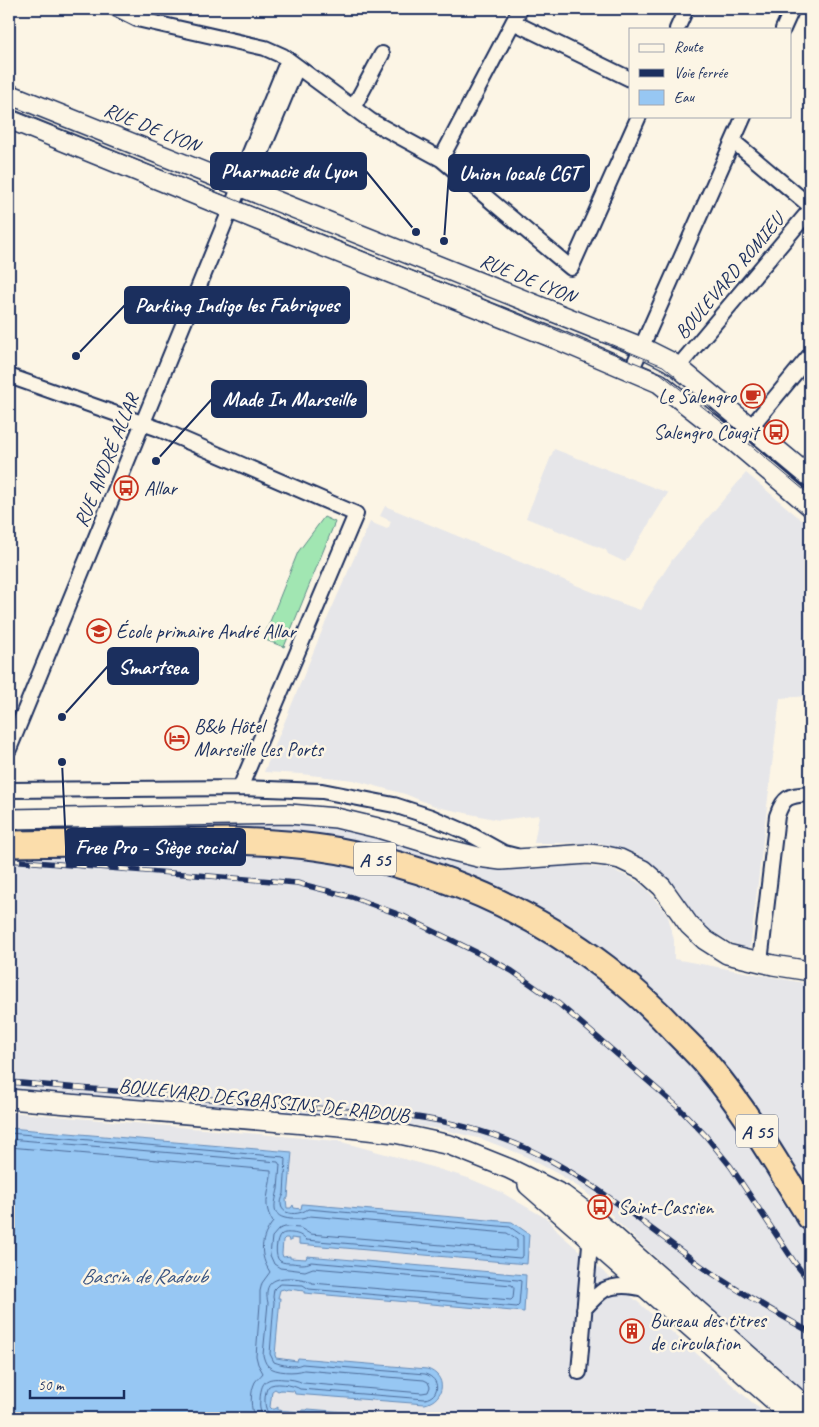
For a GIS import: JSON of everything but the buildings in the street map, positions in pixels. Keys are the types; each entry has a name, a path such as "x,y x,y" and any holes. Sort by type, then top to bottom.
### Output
{"highway":[{"name":"A 55","path":"9,832 218,828 273,829 327,836 398,852 468,876 513,896 558,920 588,940 649,987 679,1015 748,1096 810,1194"},
{"name":"A 55","path":"9,844 230,841 302,846 348,852 390,862 463,887 498,902 562,937 606,967 661,1016 710,1067 740,1106 810,1217"}],"street":[{"path":"117,9 137,19 265,48 292,63 371,121 441,159 571,268 638,118"},
{"path":"441,159 520,9"},
{"path":"677,28 686,9"},
{"path":"783,28 792,9"},
{"path":"513,22 629,79"},
{"path":"353,108 382,54"},
{"name":"RUE ANDRÉ ALLAR","path":"9,749 231,209 240,186 244,165 292,63"},
{"name":"RUE DE LYON","path":"9,94 641,347 678,367 810,477"},
{"path":"631,371 743,118"},
{"path":"9,119 659,383 810,504"},
{"path":"733,141 810,206"},
{"name":"BOULEVARD ROMIEU","path":"678,367 810,210"},
{"path":"737,444 810,355"},
{"path":"12,377 143,423 356,514 240,788"},
{"path":"9,790 240,788 322,791 394,805 431,817 468,833 504,853 522,858"},
{"path":"760,962 777,816 781,804 787,798 810,794"},
{"path":"9,819 289,814 336,818 478,857 501,860 588,854 606,856 620,859 643,870 662,887 689,925 706,940 727,954 810,971"},
{"name":"BOULEVARD DES BASSINS DE RADOUB","path":"9,1099 331,1126 395,1133 450,1145 510,1169 563,1195 594,1218 810,1410"},
{"name":"BOULEVARD DES BASSINS DE RADOUB","path":"510,1169 794,1418"},
{"path":"579,1372 590,1240 594,1218"},
{"path":"584,1309 599,1294 610,1288 635,1287 648,1290"}],"shaded area":[{"path":"554,449 668,493 625,562 608,554 606,550 526,518"},
{"path":"746,473 810,527 810,696 780,698 750,949 734,944 706,928 668,878 647,860 635,853 600,843 534,843 539,815 499,820 437,807 405,794 353,780 264,772 324,626 370,522 387,529 389,527 391,521 380,516 385,506 640,610 672,560"},
{"path":"257,821 343,829 399,844 523,867 586,866 610,869 642,885 668,916 674,940 674,959 810,984 810,1396 714,1311 583,1190 523,1155 482,1139 440,1129 371,1120 9,1089 9,825"},
{"path":"9,1112 338,1141 468,1178 499,1191 549,1220 558,1232 770,1418 276,1418 278,1408 272,1409 270,1407 272,1391 275,1389 280,1391 288,1360 276,1358 275,1355 280,1298 278,1298 278,1292 281,1289 291,1290 290,1258 283,1257 282,1254 283,1240 290,1238 291,1208 286,1208 286,1206 292,1152 9,1128"}],"green space":[{"path":"324,517 335,522 284,647 263,639 298,552"}],"water":[{"name":"Bassin de Radoub","path":"9,1128 292,1152 288,1198 286,1199 287,1208 291,1208 293,1205 294,1208 301,1209 302,1204 512,1222 529,1234 527,1264 299,1244 299,1239 291,1238 291,1241 288,1238 283,1240 282,1254 283,1257 290,1256 290,1258 306,1259 307,1256 526,1275 524,1312 304,1293 304,1291 288,1289 280,1290 278,1298 280,1298 276,1358 297,1361 298,1358 427,1369 438,1376 441,1381 441,1387 437,1397 425,1404 295,1394 294,1391 278,1391 275,1389 272,1391 270,1407 272,1409 278,1407 278,1410 301,1412 308,1409 418,1418 9,1418"}],"tram line":[{"path":"9,109 470,294 660,373 810,495"},
{"path":"605,342 663,366 675,376"}],"railway":[{"path":"9,860 297,883 352,897 403,916 494,961 512,971 559,1004 679,1108 705,1135 731,1167 795,1263 810,1282"},
{"path":"9,1082 410,1116 467,1127 504,1139 540,1155 576,1175 713,1274 810,1332"}],"place":[{"name":"Pharmacie du Lyon","path":"416,232"},
{"name":"Union locale CGT","path":"444,241"},
{"name":"Parking Indigo les Fabriques","path":"76,356"},
{"name":"Le Salengro","path":"753,396"},
{"name":"Salengro Cougit","path":"776,432"},
{"name":"Made In Marseille","path":"156,461"},
{"name":"Allar","path":"126,488"},
{"name":"École primaire André Allar","path":"99,631"},
{"name":"Smartsea","path":"62,717"},
{"name":"B&b Hôtel Marseille Les Ports","path":"177,738"},
{"name":"Free Pro - Siège social","path":"62,762"},
{"name":"Saint-Cassien","path":"600,1207"},
{"name":"Bureau des titres de circulation","path":"632,1331"}]}
